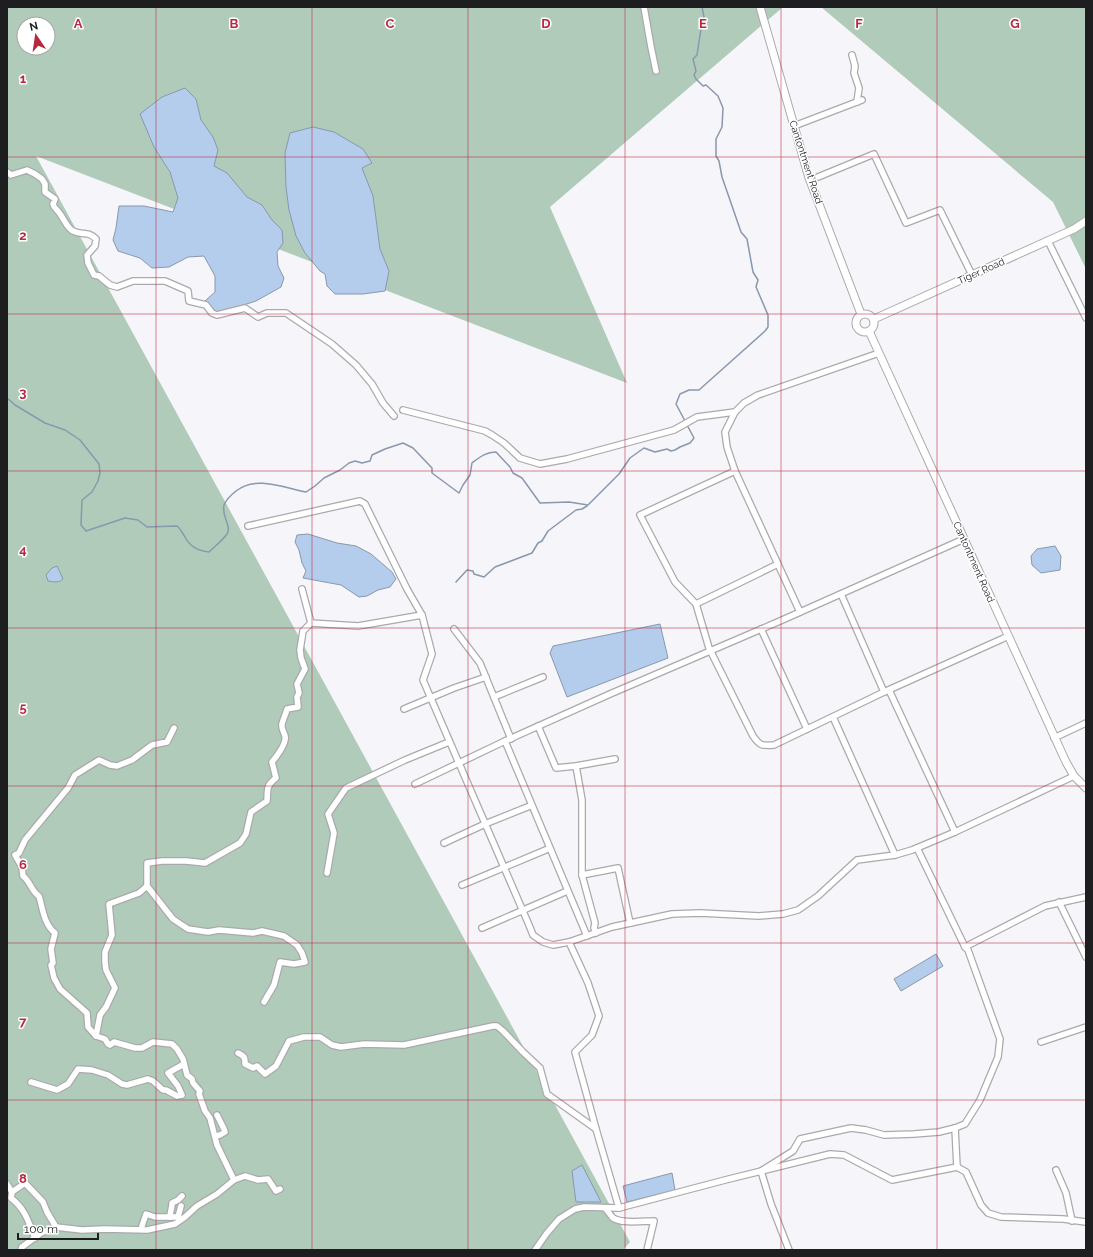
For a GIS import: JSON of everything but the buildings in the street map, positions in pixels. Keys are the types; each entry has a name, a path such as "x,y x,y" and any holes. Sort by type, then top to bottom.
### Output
{"street":[{"path":"644,7 656,71"},
{"name":"Cantontment Road","path":"760,7 809,178 861,314"},
{"path":"794,126 859,101 859,88 854,73 855,66 852,55"},
{"path":"818,177 874,154 906,222 940,210 972,275"},
{"path":"7,172 11,175 27,170 36,174 45,184 45,192 55,199 53,204 54,208 60,212 70,229 74,232 92,234 96,239 95,246 87,255 88,263 94,275 99,276 110,285 117,287 133,281 165,281 188,291 189,301 206,305 212,313 217,315 245,308 258,317 267,313 286,314 304,324 332,344 356,365 372,384 383,403 394,416"},
{"name":"Tiger Road","path":"874,319 1074,229 1086,220"},
{"path":"1048,241 1086,318"},
{"path":"861,314 868,314 874,319 874,326 869,331 862,332 857,327 856,320 861,314"},
{"name":"Cantontment Road","path":"869,331 1054,738 1074,776 1086,788"},
{"path":"800,612 735,471 727,447 725,432 735,412 744,403 758,395 879,353"},
{"path":"403,410 485,431 504,443 520,458 540,464 567,459 674,430 697,417 735,412"},
{"path":"735,471 640,515 675,582 696,604 711,651 753,736 759,744 766,746 774,744 1008,636"},
{"path":"248,526 360,501 365,504 407,589 422,615 432,654 423,680 430,698 533,935 543,942 553,944 569,942 612,927 672,914 700,913 759,916 782,914 798,910 818,896 857,860 895,855 918,848 1074,776"},
{"path":"415,784 458,762 538,726 762,629 964,539"},
{"path":"696,604 778,564"},
{"path":"302,589 311,623"},
{"path":"841,594 886,691 955,832"},
{"path":"264,1002 274,985 280,962 294,964 304,962 302,953 297,945 284,936 262,931 252,933 219,930 208,932 188,929 173,919 147,886 147,864 162,861 205,863 240,843 246,834 251,812 267,801 266,792 272,781 276,778 272,762 285,741 285,735 281,726 287,709 298,707 297,697 299,693 297,684 305,669 301,658 301,640 303,631 311,623 358,626 422,615"},
{"path":"454,629 480,663 511,739"},
{"path":"762,629 808,729"},
{"path":"404,709 486,677"},
{"path":"494,697 543,677"},
{"path":"833,717 895,855"},
{"path":"1054,738 1086,723"},
{"path":"538,726 556,768 615,759"},
{"path":"174,728 167,742 152,744 132,760 117,766 110,766 99,760 75,775 68,788 25,840 19,853 15,855 22,867 23,876 28,880 32,889 39,896 45,921 49,928 55,933 51,949 53,963 51,965 54,978 60,989 87,1013 88,1027 96,1036 105,1039 108,1044 110,1045 114,1042 136,1048 142,1048 153,1042 172,1044 177,1049 183,1059 187,1075 192,1079 193,1083 200,1091 199,1094 205,1111 210,1118 217,1145 234,1180"},
{"path":"505,741 587,936"},
{"path":"327,873 334,833 328,814 346,788 405,760 449,742"},
{"path":"576,766 582,800 582,874 596,923 594,928 596,933"},
{"path":"444,843 485,824 530,806"},
{"path":"761,1171 792,1151 800,1139 851,1128 884,1135 938,1132 955,1128 965,1124 980,1100 998,1056 1000,1039 968,950 965,947 918,848"},
{"path":"462,885 548,849"},
{"path":"582,874 618,868 630,923"},
{"path":"96,1036 100,1016 106,1008 115,988 106,970 105,962 105,952 112,935 109,904 139,893 147,886"},
{"path":"482,928 565,892"},
{"path":"965,947 1045,906 1086,896"},
{"path":"1059,902 1086,957"},
{"path":"569,942 588,984 600,1016 592,1035 575,1052 619,1208"},
{"path":"238,1053 245,1057 245,1064 253,1068 257,1066 265,1074 276,1066 289,1041 304,1037 320,1037 332,1045 341,1047 364,1044 404,1045 496,1026 540,1068 547,1094 596,1129"},
{"path":"1041,1042 1086,1027"},
{"path":"31,1082 57,1090 68,1084 78,1069 92,1070 108,1075 122,1084 127,1085 148,1079 153,1081 163,1090 177,1096 182,1095 178,1086 168,1073 184,1064"},
{"path":"215,1136 225,1132 217,1115"},
{"path":"955,1128 958,1167"},
{"path":"535,1250 559,1218 584,1207 619,1208 830,1154 844,1155 892,1180 958,1167 966,1172 988,1213 1001,1217 1086,1222"},
{"path":"1056,1170 1066,1193 1072,1221"},
{"path":"761,1171 771,1204 789,1250"},
{"path":"21,1250 41,1234 56,1227 82,1230 147,1230 175,1224 196,1206 217,1194 234,1180 245,1176 258,1180 268,1179 276,1191 280,1189"},
{"path":"12,1192 25,1183 44,1202 47,1212 56,1227"},
{"path":"7,1184 12,1192 11,1198 20,1205 26,1215 35,1238"},
{"path":"170,1217 172,1203 182,1196"},
{"path":"141,1230 146,1214 155,1217 178,1217 182,1206"},
{"path":"605,1208 614,1218 621,1222 634,1221 640,1223 654,1221 647,1250"}],"green space":[{"path":"7,7 783,7 550,207 627,383 36,156 630,1242 623,1250 7,1250"},
{"path":"821,7 1086,7 1086,269 1053,202"}],"water":[{"path":"185,88 196,99 201,120 213,137 218,150 214,166 227,173 247,197 262,205 272,220 282,230 283,243 277,252 278,266 284,278 281,287 256,301 215,314 205,301 215,292 215,276 204,256 188,257 169,267 152,268 140,258 118,251 113,240 119,206 144,206 173,212 178,198 170,172 154,147 140,114 162,97"},
{"path":"313,127 334,132 363,149 372,163 362,168 373,196 380,249 389,271 385,291 363,294 335,294 327,286 325,274 320,271 305,253 296,236 289,210 286,187 285,153 290,133"},
{"path":"308,534 337,543 356,546 371,554 392,572 396,579 390,587 378,590 367,596 359,597 341,585 303,578 306,571 295,542 297,535"},
{"path":"1055,546 1061,556 1060,570 1041,573 1032,565 1031,556 1037,549"},
{"path":"57,566 63,579 58,582 48,581 46,575 52,568"},
{"path":"660,624 668,658 567,697 550,653 553,646"},
{"path":"936,954 943,966 901,991 894,979"},
{"path":"582,1165 601,1202 576,1202 572,1171"},
{"path":"672,1173 675,1190 627,1202 623,1186"}],"waterway":[{"path":"685,421 676,404 680,394 689,390 699,390 768,327 768,315 756,287 758,280 753,272 747,239 741,232 722,177 719,161 716,156 716,139 722,127 723,108 718,96 706,85 703,86 694,75 696,71 693,59 697,55 704,17 702,7"},
{"path":"7,398 15,405 45,423 65,430 80,440 99,464 100,473 98,481 92,492 82,500 81,525 86,531 125,518 138,520 147,527 177,526 192,546 202,551 209,552 227,534 228,528 223,509 227,499 244,486 261,483 306,492 324,478 340,470 349,463 355,461 362,463 370,461 372,455 403,443 413,448 432,468 432,473 459,493 470,475 472,463 486,454 496,452 510,467 513,473 522,478 540,503 569,502 588,505 619,474 630,458 644,448 655,452 667,449 671,451 690,443 694,438 687,425"},
{"path":"456,582 467,570 473,571 474,574 484,577 495,567 532,553 548,531 576,510 587,506"}]}
